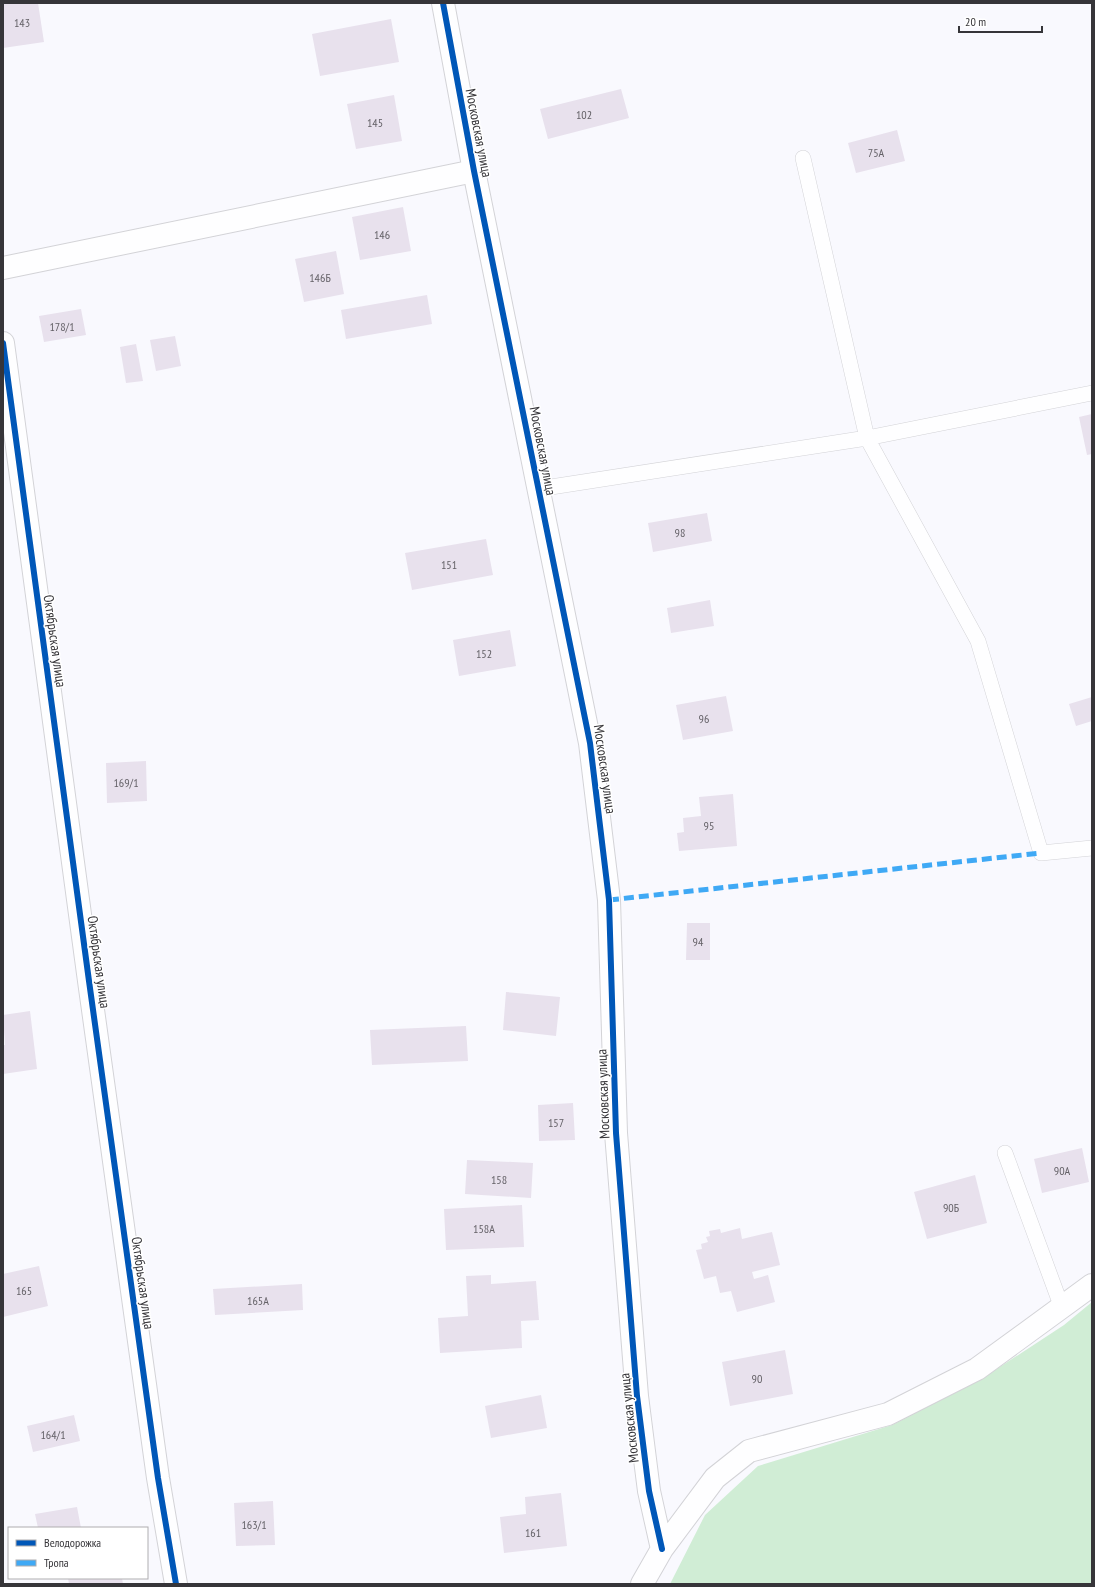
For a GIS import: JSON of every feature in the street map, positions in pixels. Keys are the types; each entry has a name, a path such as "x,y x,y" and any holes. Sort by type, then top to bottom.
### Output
{"street":[{"name":"Московская улица","path":"443,3 474,171 590,743 608,892 616,1133 636,1381 648,1491 662,1549"},
{"path":"3,268 474,171"},
{"name":"Октябрьская улица","path":"3,343 115,1170 158,1478 176,1584"},
{"path":"642,1584 662,1549 715,1478 749,1451 888,1414 977,1370 1092,1285"}],"lane":[{"path":"804,158 867,438 978,641 1041,853 1092,848"},
{"path":"538,489 867,438 1092,393"},
{"path":"1005,1153 1062,1308"}],"green space":[{"path":"1092,1302 1092,1584 670,1584 705,1515 758,1466 892,1425 980,1380 1064,1325"}],"building":[{"path":"3,3 38,3 44,42 3,48"},
{"path":"391,19 399,62 320,76 312,34"},
{"path":"621,89 629,118 548,139 540,109"},
{"path":"394,95 402,141 356,149 347,104"},
{"path":"897,130 905,161 856,173 848,143"},
{"path":"403,207 411,251 360,260 352,217"},
{"path":"336,251 344,294 304,302 295,259"},
{"path":"427,295 432,324 346,339 341,310"},
{"path":"81,309 86,335 44,342 39,316"},
{"path":"175,336 181,366 156,371 150,340"},
{"path":"136,344 143,381 126,383 120,347"},
{"path":"1092,414 1092,454 1087,455 1079,417"},
{"path":"707,513 712,541 653,552 648,523"},
{"path":"486,539 493,575 412,590 405,553"},
{"path":"710,600 714,626 671,633 667,608"},
{"path":"510,630 516,666 459,676 453,640"},
{"path":"726,696 733,731 683,740 676,705"},
{"path":"1092,697 1092,721 1076,726 1069,704"},
{"path":"146,761 147,801 107,803 106,763"},
{"path":"733,794 737,846 679,851 677,833 684,832 683,818 701,816 699,797"},
{"path":"687,923 710,923 710,960 686,960"},
{"path":"506,992 560,997 556,1036 503,1030"},
{"path":"30,1011 37,1069 3,1074 3,1045 5,1045 3,1015"},
{"path":"466,1026 468,1061 372,1065 370,1030"},
{"path":"573,1103 575,1140 539,1141 538,1105"},
{"path":"1082,1148 1089,1182 1042,1193 1034,1159"},
{"path":"467,1160 533,1163 531,1198 465,1194"},
{"path":"975,1175 987,1223 927,1239 914,1192"},
{"path":"522,1205 524,1247 446,1250 444,1209"},
{"path":"740,1228 742,1239 772,1232 780,1265 752,1272 754,1279 768,1275 775,1302 737,1312 731,1291 720,1293 716,1276 704,1279 696,1250 702,1249 701,1244 708,1242 706,1237 710,1236 709,1231 720,1229 721,1233"},
{"path":"39,1266 48,1306 3,1317 3,1274"},
{"path":"491,1275 491,1284 536,1281 539,1320 521,1321 522,1348 440,1353 438,1318 468,1316 466,1276"},
{"path":"302,1284 303,1310 215,1315 213,1289"},
{"path":"785,1350 793,1394 730,1406 722,1362"},
{"path":"541,1395 547,1428 491,1438 485,1406"},
{"path":"74,1415 80,1441 33,1452 27,1426"},
{"path":"561,1493 567,1546 504,1553 500,1517 526,1514 525,1497"},
{"path":"273,1501 275,1545 236,1546 234,1503"},
{"path":"77,1507 81,1527 38,1527 35,1514"},
{"path":"68,1579 122,1579 123,1584 69,1584"}],"marked path":[{"path":"609,900 1041,853"}],"cycle path":[{"path":"443,3 474,171 590,743 609,900 616,1133 637,1396 649,1491 662,1549"},
{"path":"3,343 158,1478 176,1584"}]}
